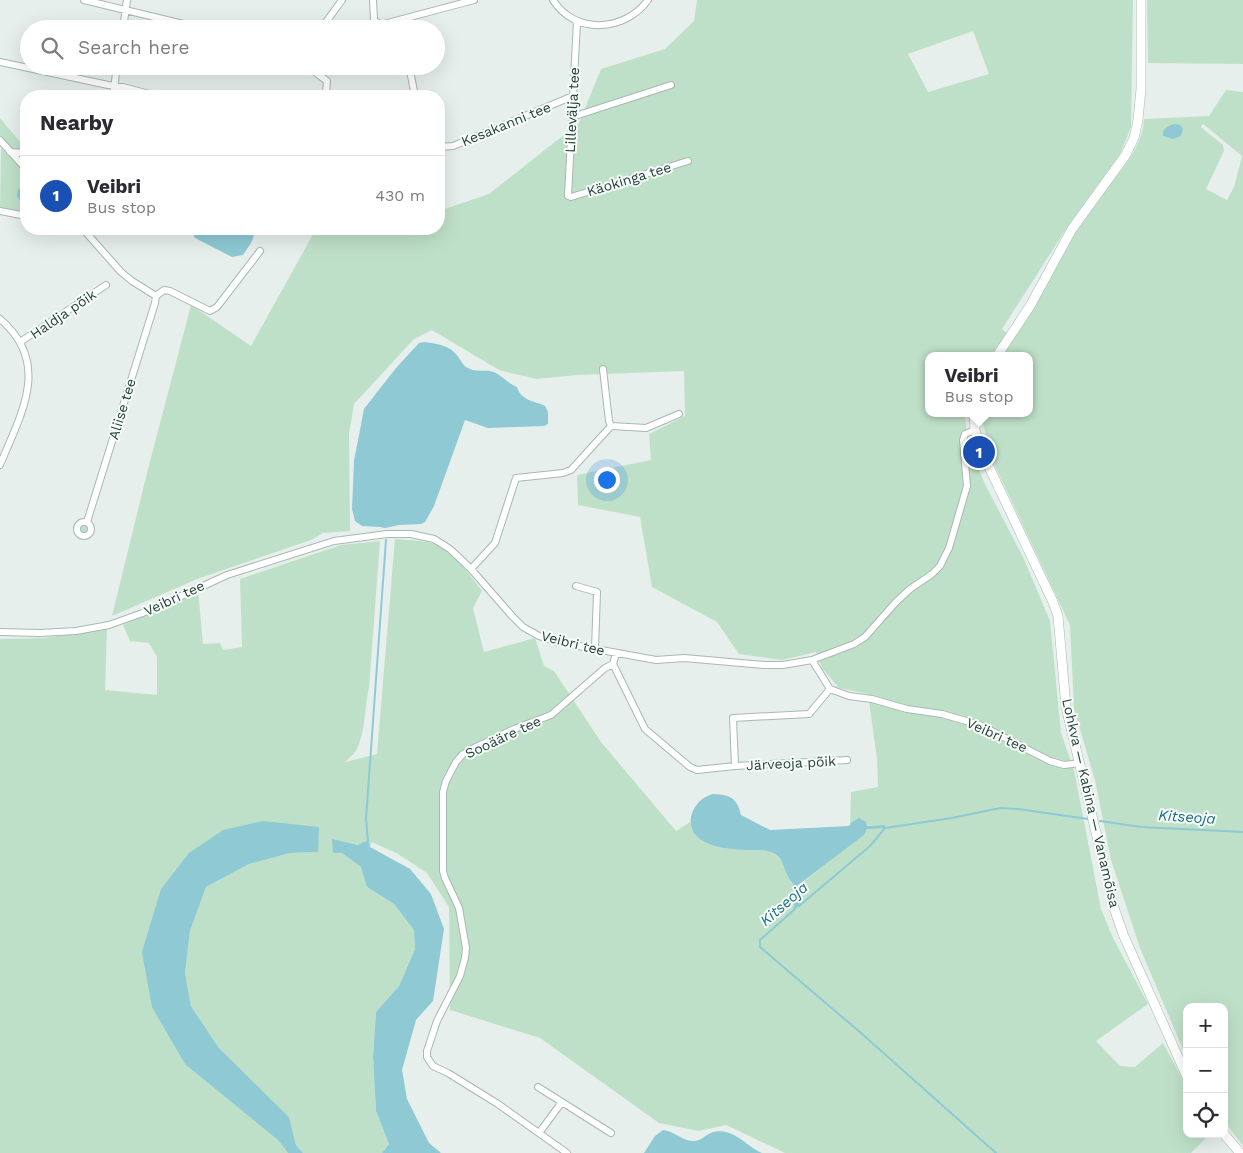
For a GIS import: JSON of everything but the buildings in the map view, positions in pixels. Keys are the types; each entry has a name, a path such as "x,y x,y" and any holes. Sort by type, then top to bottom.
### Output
{"street":[{"path":"84,0 167,20"},
{"path":"124,20 127,0"},
{"path":"328,20 342,0"},
{"path":"373,0 374,20"},
{"path":"407,20 474,0"},
{"path":"553,0 564,13 577,21 596,26 617,23 636,13 648,0"},
{"path":"1000,352 1030,306 1072,229 1125,156 1134,138 1141,89 1141,0"},
{"name":"Lillevälja tee","path":"571,197 568,196 577,21"},
{"path":"0,62 20,66"},
{"path":"62,75 135,90"},
{"path":"114,90 116,75"},
{"path":"319,75 327,81 326,90"},
{"path":"411,75 414,90"},
{"path":"572,117 670,85"},
{"name":"Kesakanni tee","path":"445,147 453,146 572,96"},
{"path":"0,140 20,163"},
{"path":"10,152 20,153"},
{"name":"Käokinga tee","path":"571,197 688,161"},
{"path":"0,211 20,215"},
{"path":"88,235 121,272 156,296 164,290 170,291 210,311 218,307 260,251"},
{"name":"Haldja põik","path":"20,342 106,285"},
{"name":"Aliise tee","path":"87,522 156,296"},
{"path":"0,319 20,342 28,366 29,385 26,399 0,465"},
{"path":"603,369 611,426"},
{"path":"611,426 646,428 679,414"},
{"name":"Lohkva — Kabina — Vanamõisa","path":"974,417 975,430 986,461 1058,616 1066,707 1114,908 1123,934 1183,1068"},
{"path":"471,569 496,543 516,478 563,473 571,470 611,426"},
{"name":"Veibri tee","path":"0,632 40,634 76,631 109,625 151,610 212,580 334,541 387,534 412,534 434,539 450,549 471,569 500,604 523,627 538,636 557,642 656,660 684,658 782,665 812,660 854,644 865,637 896,602 940,566 949,548 967,486 963,440 966,434 975,430"},
{"path":"576,586 597,592 595,649"},
{"path":"613,664 616,653"},
{"path":"735,766 733,718 809,714 830,689 812,660"},
{"name":"Järveoja põik","path":"613,664 641,721 650,734 697,770 847,760"},
{"name":"Sooääre tee","path":"566,1153 498,1104 448,1073 433,1066 427,1056 438,1021 460,976 466,958 459,908 443,871 443,792 450,772 463,754 514,729 551,715 613,664"},
{"name":"Veibri tee","path":"830,689 849,696 872,699 907,709 942,714 980,725 1050,761 1064,765 1080,763"},
{"path":"538,1087 611,1133"},
{"path":"539,1133 562,1102"},
{"path":"1227,1138 1240,1153"}],"green space":[{"path":"697,0 1133,0 1131,127 1120,154 1066,229 1002,329 1014,339 1088,213 1131,157 1142,132 1144,119 1209,116 1226,90 1243,92 1243,1146 1228,1126 1228,1003 1183,1003 1183,1050 1140,948 1111,860 1095,780 1074,709 1070,625 996,468 981,417 1033,417 1033,352 925,352 925,417 965,417 968,445 985,484 1024,559 1050,621 1061,733 1074,770 1101,909 1113,938 1148,1004 1096,1041 1120,1066 1135,1067 1163,1043 1183,1080 1183,1138 1206,1138 1191,1153 785,1153 726,1125 699,1131 659,1123 540,1038 450,1010 449,907 427,873 398,854 372,842 370,847 333,840 333,853 342,853 362,867 367,887 394,904 414,930 415,949 399,986 376,1012 373,1057 376,1111 389,1144 382,1153 303,1153 296,1145 289,1117 219,1048 191,1006 185,973 190,931 206,887 249,864 290,853 318,852 263,821 142,952 288,1153 0,1153 0,639 44,638 107,629 105,690 157,695 157,657 149,643 130,641 123,625 198,590 203,644 220,643 223,650 242,647 240,579 341,545 380,541 369,688 363,728 356,751 345,762 377,754 395,539 427,542 447,550 454,556 482,591 473,608 484,652 535,638 544,666 554,671 601,742 676,831 690,822 692,830 744,850 762,849 773,853 785,866 787,876 794,886 794,910 798,900 797,887 863,835 867,828 885,825 850,826 851,792 878,787 877,759 868,694 839,688 822,668 816,652 782,660 739,654 717,622 652,587 640,517 578,505 577,475 651,460 649,434 685,416 684,371 577,375 536,379 499,370 432,330 414,339 354,404 349,434 350,531 323,533 311,540 197,579 112,616 191,305 251,346 313,235 445,235 445,209 489,194 579,123 601,69 665,49 694,21","holes":["973,31 989,74 928,92 908,54","1203,124 1242,156 1234,187 1227,200 1206,189 1224,151 1223,145 1201,127"]},
{"path":"1147,0 1243,0 1243,64 1148,63"},
{"path":"0,118 20,142 20,150 11,148 0,137"},
{"path":"1,148 20,165 20,212 0,207"},
{"path":"84,523 90,529 84,535 78,529"}],"water":[{"path":"1176,124 1180,125 1183,129 1181,136 1173,139 1163,136 1167,127"},
{"path":"20,188 20,201 17,196 18,189"},
{"path":"194,235 254,235 243,255 232,257 194,237"},
{"path":"424,342 448,348 469,369 494,372 517,387 525,398 545,406 548,412 548,424 544,426 488,428 465,420 434,506 425,522 385,528 362,526 355,521 352,509 354,461 364,409 396,368 419,343"},
{"path":"713,794 732,798 741,815 770,830 849,826 859,818 866,822 867,826 885,825 885,828 867,829 864,835 797,886 800,905 793,911 795,890 779,857 763,850 739,850 715,846 701,840 696,835 692,829 692,812 701,800"},
{"path":"263,821 319,827 318,852 290,853 249,864 206,887 190,931 185,973 191,1006 219,1048 289,1117 296,1145 303,1153 288,1153 278,1140 185,1064 152,1007 142,952 161,889 189,853 223,830"},
{"path":"332,839 358,845 368,840 370,847 410,869 431,894 444,929 433,1001 416,1020 402,1070 407,1099 429,1143 441,1153 382,1153 389,1144 376,1111 373,1057 376,1012 399,986 415,949 414,930 394,904 367,887 361,867 342,853 333,853"},
{"path":"663,1130 692,1141 713,1132 727,1132 762,1153 644,1153 655,1136"}],"waterway":[{"path":"368,841 366,819 386,540"},
{"name":"Kitseoja","path":"799,906 870,846 885,828 952,818 1000,808 1088,819"},
{"name":"Kitseoja","path":"1100,821 1141,827 1243,832"},
{"name":"Kitseoja","path":"795,909 760,940 760,947 861,1033 996,1153"}],"place":[{"name":"Veibri","path":"979,452"}]}
